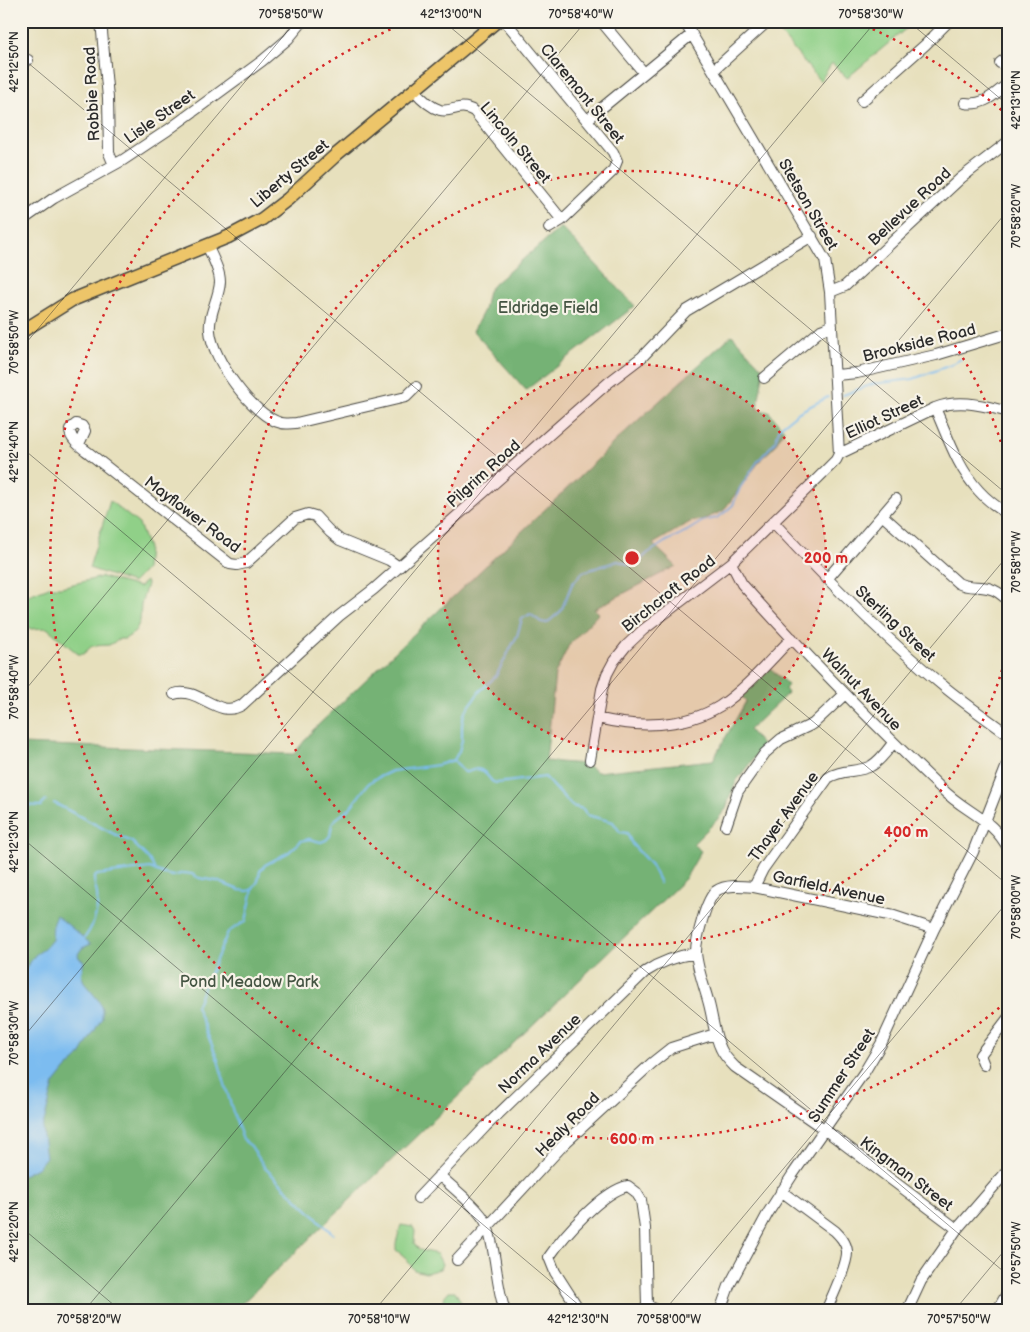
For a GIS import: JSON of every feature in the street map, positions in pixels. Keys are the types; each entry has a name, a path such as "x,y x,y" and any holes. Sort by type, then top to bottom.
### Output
{"main road":[{"name":"Liberty Street","path":"21,332 72,300 247,228 278,208 337,154 497,21"}],"street":[{"name":"Robbie Road","path":"101,21 108,98 110,153 114,165"},
{"name":"Claremont Street","path":"505,21 613,152 617,161 613,172 562,220"},
{"path":"601,21 644,73"},
{"name":"Stetson Street","path":"684,21 825,260 830,292 836,375 839,454"},
{"path":"714,70 768,21"},
{"path":"862,101 925,46 949,21"},
{"name":"Lisle Street","path":"21,221 65,191 114,165 168,130 257,65 285,42 299,23"},
{"path":"587,120 692,34"},
{"path":"1000,63 1009,56"},
{"path":"965,104 983,103 1009,83"},
{"name":"Lincoln Street","path":"414,90 437,109 443,110 461,106 474,111 562,220"},
{"name":"Bellevue Road","path":"830,292 845,286 961,178 1009,141"},
{"path":"549,228 562,220"},
{"name":"Pilgrim Road","path":"174,694 188,693 224,709 238,707 339,616 399,568 608,382 642,357 686,311 812,236"},
{"path":"207,245 220,280 210,321 214,347 219,359 240,388 254,405 268,417 281,423 296,423 406,397 416,387"},
{"path":"764,378 821,330 832,326"},
{"name":"Brookside Road","path":"836,375 857,373 936,355 1009,333"},
{"path":"935,408 954,403 971,404 1009,412"},
{"name":"Elliot Street","path":"731,563 774,523 836,460 839,454 935,408 952,450 970,479 980,492 1009,515"},
{"name":"Mayflower Road","path":"75,441 230,564 246,563 295,518 308,514 314,516 340,540 386,558 399,568"},
{"path":"827,579 896,499"},
{"path":"882,515 958,583 968,587 988,588 1009,600"},
{"name":"Sterling Street","path":"774,523 871,623 931,676 1009,735"},
{"name":"Walnut Avenue","path":"731,563 742,584 844,694 949,797 986,821 999,833 1009,850"},
{"name":"Birchcroft Road","path":"590,760 598,708 607,674 614,661 643,630 731,563"},
{"path":"597,718 627,724 664,724 678,722 705,712 719,706 733,695 792,638"},
{"path":"726,826 738,791 765,752 780,739 813,724 844,694"},
{"name":"Thayer Avenue","path":"754,887 763,869 819,788 828,778 840,772 869,767 894,743"},
{"name":"Summer Street","path":"720,1311 740,1263 781,1191 865,1071 881,1044 934,929 974,852 1008,762"},
{"name":"Garfield Avenue","path":"696,953 699,934 708,905 716,891 732,886 754,887 894,916 934,929"},
{"name":"Kingman Street","path":"696,953 715,1034 726,1058 735,1067 824,1129 957,1229 1009,1169"},
{"name":"Norma Avenue","path":"418,1198 504,1108 645,972 662,961 696,953"},
{"path":"984,1065 980,1055 1009,1016"},
{"name":"Healy Road","path":"457,1260 565,1144 652,1063 672,1048 715,1034"},
{"path":"439,1175 486,1222 498,1277 499,1294 505,1311"},
{"path":"580,1311 555,1272 549,1257 585,1215 599,1202 618,1188 628,1186 636,1192 641,1200 646,1228 646,1308 659,1311"},
{"path":"781,1191 840,1236 846,1246 846,1258 826,1311"},
{"path":"907,1311 921,1281 957,1229"},
{"path":"997,1311 1009,1290"}],"green space":[{"path":"777,21 915,21 847,78 832,63 820,81 773,25"},
{"name":"Eldridge Field","path":"561,227 635,306 526,390 473,331 484,310 488,291"},
{"name":"Pond Meadow Park","path":"732,335 764,370 757,409 769,412 784,430 773,448 762,458 723,511 702,520 690,522 653,544 676,566 594,609 599,613 569,645 555,674 546,761 585,764 597,772 713,760 746,701 740,695 770,668 788,685 785,689 788,693 749,730 763,746 737,780 726,809 693,844 701,851 685,879 234,1311 21,1311 21,744 294,754 313,730 613,443"},
{"path":"110,501 139,524 148,548 146,569 133,583 89,568"},
{"path":"102,577 139,587 146,581 147,584 141,604 140,621 135,632 125,639 120,639 109,645 92,646 83,654 78,654 47,628 31,629 21,623 21,596 26,596 49,587 61,587"},
{"path":"401,1225 413,1227 415,1231 414,1244 420,1250 437,1254 442,1264 440,1269 426,1273 414,1270 404,1256 396,1250"},
{"path":"449,1291 455,1291 462,1304 459,1311 439,1311 444,1297"}],"water":[{"path":"56,915 91,944 82,948 78,954 79,958 84,961 81,975 85,984 99,1001 102,1009 102,1018 79,1057 54,1084 42,1129 46,1157 37,1168 21,1176 21,976 35,955 52,940 53,923"}],"waterway":[{"path":"843,395 873,384 913,379 951,365 961,359"},
{"path":"83,940 93,924 96,913 97,894 94,878 97,875 150,868 173,876 184,873 192,874 199,878 217,881 239,890 248,891 253,889 258,881 260,871 265,865 289,852 301,841 309,839 321,842 326,840 330,836 332,824 350,808 373,780 392,771 438,765 454,760 462,740 464,714 479,692 496,676 517,636 522,619 530,614 541,622 547,623 561,611 572,584 583,572 618,561 631,565 637,563 665,542 703,521 717,518 724,513 733,505 740,488 758,461 775,442 780,427 799,412 828,397"},
{"path":"455,761 463,771 481,770 493,782 497,783 545,777 572,806 583,809 587,815 613,822 620,832 627,833 632,844 651,865 660,883"},
{"path":"21,805 41,806 46,800"},
{"path":"54,803 132,842 148,858 156,871"},
{"path":"253,889 246,921 228,932 196,1006 218,1060 243,1140 251,1146 265,1168 333,1234"}]}
